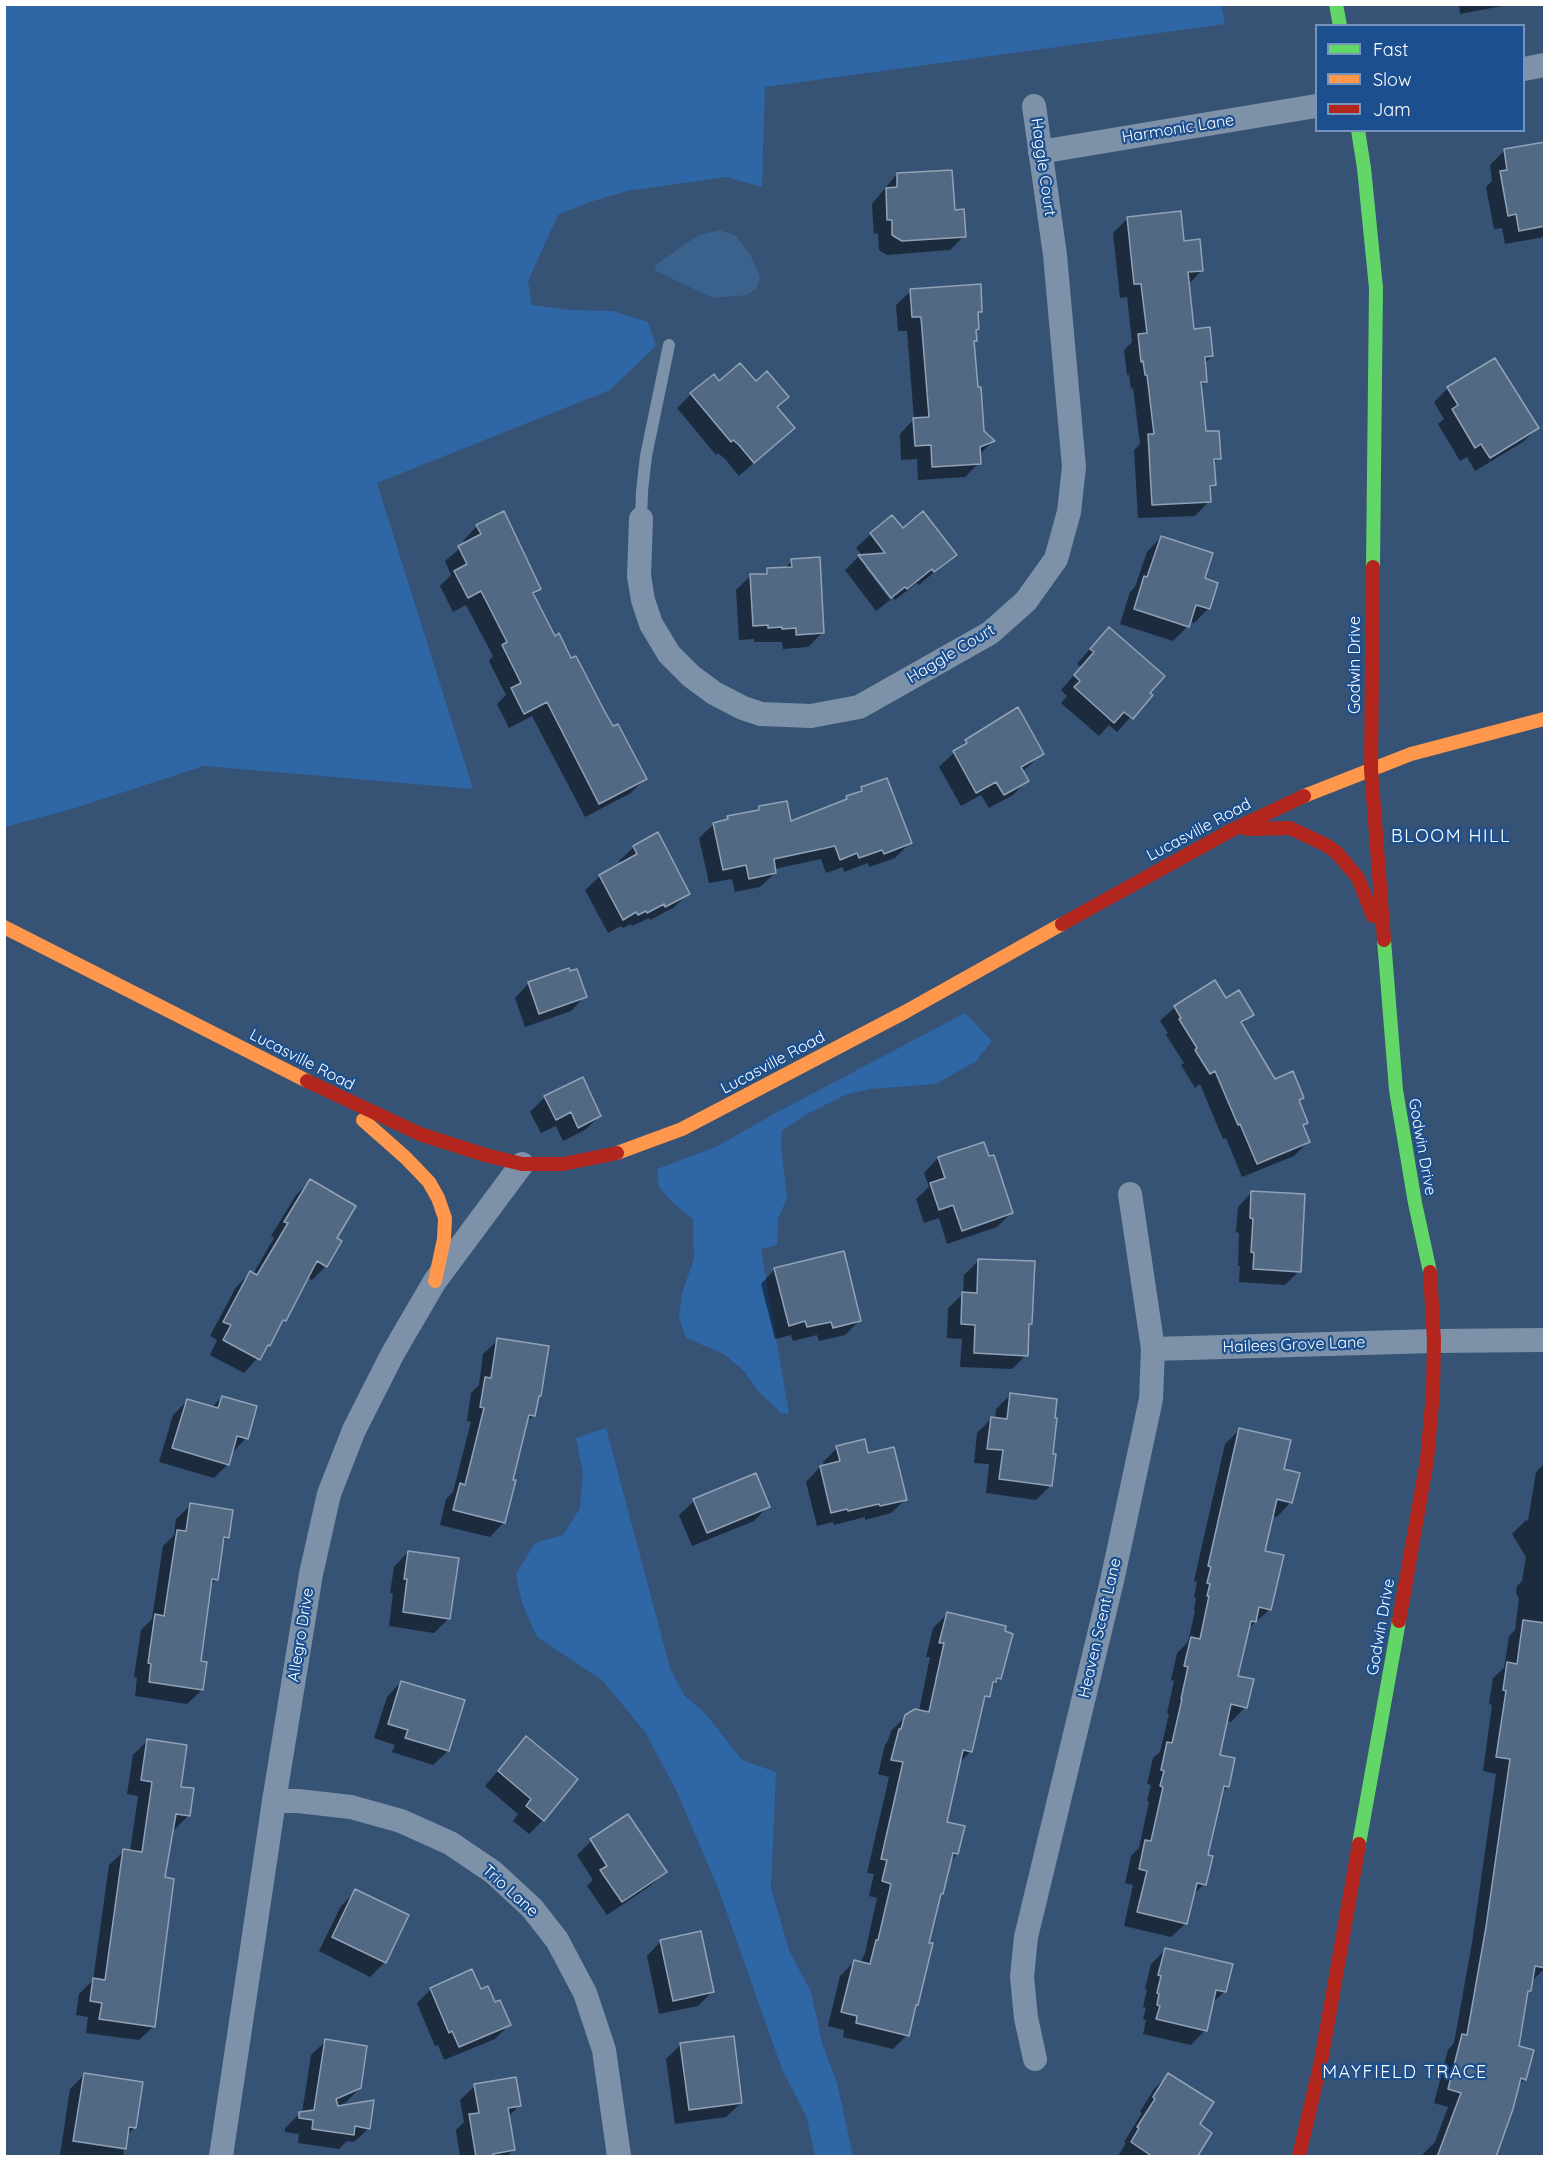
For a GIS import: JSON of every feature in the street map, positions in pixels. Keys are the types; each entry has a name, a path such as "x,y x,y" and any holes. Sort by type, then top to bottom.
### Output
{"street":[{"path":"1336,4 1340,24"},
{"path":"1525,69 1545,66"},
{"name":"Haggle Court","path":"641,519 639,576 643,600 651,624 669,654 691,676 714,693 743,708 762,714 811,716 859,707 990,633 1026,601 1056,560 1069,512 1074,467 1055,255 1034,106"},
{"name":"Harmonic Lane","path":"1040,152 1315,106"},
{"name":"Godwin Drive","path":"1299,2157 1321,2061 1427,1460 1433,1392 1434,1341 1430,1273 1396,1090 1371,769 1376,288 1358,132"},
{"name":"Lucasville Road","path":"4,927 337,1096 420,1134 485,1155 522,1164 539,1166 584,1161 626,1150 681,1129 905,1012 1230,831 1301,797 1411,754 1545,719"},
{"path":"1230,831 1290,828 1312,837 1337,853 1358,878 1364,890 1386,962"},
{"path":"337,1096 406,1158 429,1182 438,1198 445,1218 444,1239 435,1281"},
{"name":"Allegro Drive","path":"221,2157 310,1574 329,1494 354,1430 393,1353 435,1281 522,1164"},
{"name":"Heaven Scent Lane","path":"1035,2059 1026,2018 1022,1977 1026,1937 1141,1453 1151,1399 1153,1349 1130,1194"},
{"name":"Hailees Grove Lane","path":"1153,1349 1545,1340"},
{"name":"Trio Lane","path":"274,1801 298,1801 351,1807 401,1821 450,1843 493,1872 532,1908 557,1940 585,1993 604,2050 619,2157"}],"lane":[{"path":"641,519 646,456 669,345"}],"shaded area":[{"path":"5,4 1221,4 1225,24 765,87 762,187 726,177 627,191 558,215 528,281 532,305 569,310 613,311 648,322 656,346 610,390 377,483 473,789 204,766 75,808 5,827"},
{"path":"719,230 736,236 751,255 760,277 756,289 747,295 713,298 656,271 655,265 697,236"},
{"path":"965,1013 992,1041 976,1061 936,1084 871,1089 847,1094 807,1114 782,1131 781,1145 787,1198 778,1219 777,1245 761,1249 789,1414 781,1413 758,1391 744,1371 724,1354 686,1338 679,1318 682,1293 694,1259 693,1219 671,1201 659,1187 657,1169 716,1147"},
{"path":"606,1428 670,1668 684,1695 704,1712 742,1760 776,1772 771,1888 789,1950 811,1992 822,2043 837,2083 853,2156 815,2156 807,2118 782,2069 718,1888 676,1790 645,1732 603,1681 537,1637 522,1603 516,1574 535,1543 563,1535 580,1508 583,1474 576,1438"}],"building":[{"path":"1545,142 1545,226 1519,231 1516,214 1508,216 1500,171 1507,170 1504,149"},
{"path":"952,170 955,210 964,209 966,237 902,241 892,235 892,220 887,220 886,188 897,187 897,173"},
{"path":"1181,211 1184,241 1200,239 1203,271 1188,272 1194,329 1210,327 1213,356 1205,357 1207,382 1201,382 1206,431 1219,431 1221,459 1214,459 1216,485 1210,486 1211,502 1152,505 1148,434 1154,434 1147,375 1145,375 1143,361 1141,362 1138,334 1147,333 1141,284 1134,284 1127,217"},
{"path":"981,284 982,312 978,312 979,329 976,330 977,341 974,341 978,387 981,387 984,431 995,441 980,447 981,464 932,467 931,445 915,446 913,418 929,417 921,317 912,317 910,289"},
{"path":"1495,358 1539,428 1490,458 1481,444 1475,448 1452,409 1458,405 1447,387"},
{"path":"740,363 756,381 767,371 789,397 777,407 795,428 754,463 739,445 733,440 731,442 690,393 714,374 719,381"},
{"path":"504,511 541,589 533,593 555,636 559,633 571,658 576,656 613,726 618,724 647,779 599,804 547,702 524,714 511,688 521,683 502,645 507,642 481,591 468,598 454,571 467,564 458,546 481,534 476,525"},
{"path":"923,511 957,555 934,572 932,569 907,589 905,587 891,598 858,555 885,553 870,533 892,515 903,528"},
{"path":"1161,536 1213,553 1205,578 1218,583 1210,609 1196,605 1189,627 1134,609 1144,576 1147,577"},
{"path":"820,557 824,633 796,635 796,628 753,626 750,574 767,574 767,568 792,567 791,559"},
{"path":"1109,627 1165,676 1150,693 1153,695 1133,719 1124,712 1114,723 1074,687 1080,681 1074,675 1094,652 1090,649"},
{"path":"1018,707 1044,754 1021,767 1029,781 1004,795 996,782 976,793 953,751 967,743 965,740"},
{"path":"887,778 912,843 884,854 882,850 859,858 857,853 840,860 835,846 774,859 776,873 749,879 746,865 723,870 713,823 728,819 727,816 759,810 759,806 787,801 791,821 847,799 846,796 862,791 861,787"},
{"path":"658,832 690,894 665,907 664,904 638,915 636,912 623,920 599,875 637,854 633,846"},
{"path":"569,968 570,971 577,969 587,997 539,1014 528,982"},
{"path":"1215,980 1226,998 1239,990 1254,1015 1241,1022 1275,1079 1293,1071 1304,1098 1299,1100 1308,1123 1303,1125 1310,1142 1257,1164 1215,1071 1210,1074 1195,1050 1197,1048 1179,1019 1181,1018 1174,1006"},
{"path":"583,1077 601,1116 578,1128 571,1112 556,1120 544,1096"},
{"path":"984,1142 989,1156 994,1155 1013,1213 962,1231 953,1205 939,1210 930,1183 945,1178 938,1157"},
{"path":"310,1179 356,1206 337,1238 342,1241 327,1267 317,1261 286,1321 283,1320 260,1360 223,1340 231,1325 223,1322 250,1271 257,1275 288,1223 284,1222"},
{"path":"1251,1191 1305,1194 1301,1272 1253,1269"},
{"path":"844,1251 861,1321 833,1328 831,1322 807,1327 805,1321 789,1326 774,1268"},
{"path":"978,1259 1035,1261 1028,1356 974,1353 975,1325 961,1324 962,1292 977,1293"},
{"path":"497,1338 549,1346 541,1396 539,1396 535,1416 529,1415 505,1523 453,1510 460,1483 465,1485 484,1408 480,1407 485,1377 491,1378"},
{"path":"1010,1393 1057,1399 1053,1454 1056,1454 1052,1486 999,1479 1003,1450 987,1449 991,1417 1007,1419"},
{"path":"222,1396 257,1406 248,1439 237,1436 229,1465 172,1448 187,1399 218,1408"},
{"path":"1239,1428 1291,1440 1284,1469 1300,1473 1292,1503 1277,1499 1265,1551 1284,1555 1271,1610 1259,1607 1256,1622 1251,1621 1238,1676 1254,1679 1247,1708 1231,1704 1220,1755 1235,1758 1229,1787 1224,1786 1208,1855 1213,1856 1206,1885 1197,1883 1187,1924 1137,1912 1147,1871 1139,1869 1145,1840 1151,1841 1163,1787 1160,1786 1164,1771 1161,1770 1167,1742 1172,1743 1182,1699 1188,1667 1184,1666 1191,1637 1200,1639 1209,1596 1207,1596 1210,1584 1207,1583 1211,1567 1208,1566"},
{"path":"865,1439 868,1453 894,1447 907,1500 831,1513 820,1466 840,1461 836,1446"},
{"path":"756,1473 770,1507 707,1533 693,1499"},
{"path":"190,1503 233,1510 229,1538 224,1537 218,1580 212,1579 201,1661 207,1662 203,1690 149,1682 151,1664 148,1663 155,1614 164,1616 177,1530 186,1531"},
{"path":"408,1551 459,1558 450,1619 403,1612"},
{"path":"947,1612 1006,1626 1005,1631 1013,1634 1001,1679 997,1678 996,1682 993,1682 990,1697 985,1696 972,1752 963,1750 947,1822 965,1826 958,1854 953,1853 943,1894 941,1894 929,1943 933,1943 909,2036 856,2023 857,2016 841,2012 854,1960 870,1964 876,1940 878,1940 891,1884 882,1881 887,1860 881,1859 903,1762 891,1760 905,1715 915,1709 929,1712 944,1643 939,1643"},
{"path":"1523,1620 1545,1623 1545,1968 1535,1966 1531,1991 1528,1991 1519,2046 1534,2050 1526,2080 1521,2078 1496,2157 1437,2157 1461,2093 1448,2089 1462,2034 1467,2035 1486,1927 1510,1759 1496,1757 1506,1691 1503,1690 1507,1662 1517,1664"},
{"path":"401,1681 465,1700 449,1751 405,1738 408,1730 388,1724"},
{"path":"526,1736 578,1779 544,1821 526,1806 531,1799 498,1771"},
{"path":"147,1739 187,1745 181,1787 194,1788 190,1816 176,1814 165,1877 174,1879 155,2027 99,2019 102,2003 90,2001 93,1978 105,1980 123,1849 142,1852 152,1782 141,1780"},
{"path":"628,1814 667,1872 622,1902 600,1870 607,1866 590,1839"},
{"path":"355,1889 409,1915 386,1963 332,1937"},
{"path":"701,1931 714,1992 673,2001 660,1940"},
{"path":"1165,1948 1233,1964 1226,1992 1216,1990 1207,2031 1156,2019 1160,2006 1157,2005 1159,1994 1157,1993 1161,1976 1158,1975"},
{"path":"472,1969 481,1989 488,1986 495,2002 500,2000 511,2025 459,2047 452,2031 449,2033 430,1988"},
{"path":"734,2036 742,2103 689,2110 680,2043"},
{"path":"325,2039 367,2046 361,2088 336,2099 338,2106 374,2100 370,2129 355,2126 354,2135 312,2129 313,2120 299,2118 299,2112 314,2110"},
{"path":"84,2073 143,2082 136,2128 129,2127 126,2149 73,2141"},
{"path":"1168,2073 1214,2102 1200,2124 1212,2133 1197,2157 1153,2157 1131,2142 1139,2128 1137,2127 1155,2099 1153,2097"},
{"path":"516,2077 521,2106 508,2108 515,2150 493,2154 491,2157 476,2157 469,2114 479,2113 474,2084"}],"traffic: fast":[{"path":"1336,4 1340,24"},
{"path":"1358,132 1376,288 1373,567"},
{"path":"1384,940 1396,1090 1415,1203 1430,1272"},
{"path":"1359,1844 1399,1621"}],"traffic: slow":[{"path":"1304,796 1411,754 1544,719"},
{"path":"617,1153 682,1129 905,1012 1062,924"},
{"path":"4,927 307,1081"},
{"path":"363,1120 406,1158 429,1182 438,1198 445,1218 444,1239 435,1281"}],"traffic: jam":[{"path":"1373,567 1371,769 1384,940"},
{"path":"1062,924 1230,831 1304,796"},
{"path":"1247,829 1290,828 1326,845 1337,853 1358,878 1373,916"},
{"path":"307,1081 420,1134 485,1155 522,1164 563,1164 617,1153"},
{"path":"1399,1621 1427,1460 1433,1392 1434,1341 1430,1272"},
{"path":"1299,2156 1321,2061 1359,1844"}],"district":[{"name":"BLOOM HILL","path":"1451,837"},
{"name":"MAYFIELD TRACE","path":"1405,2073"}]}
